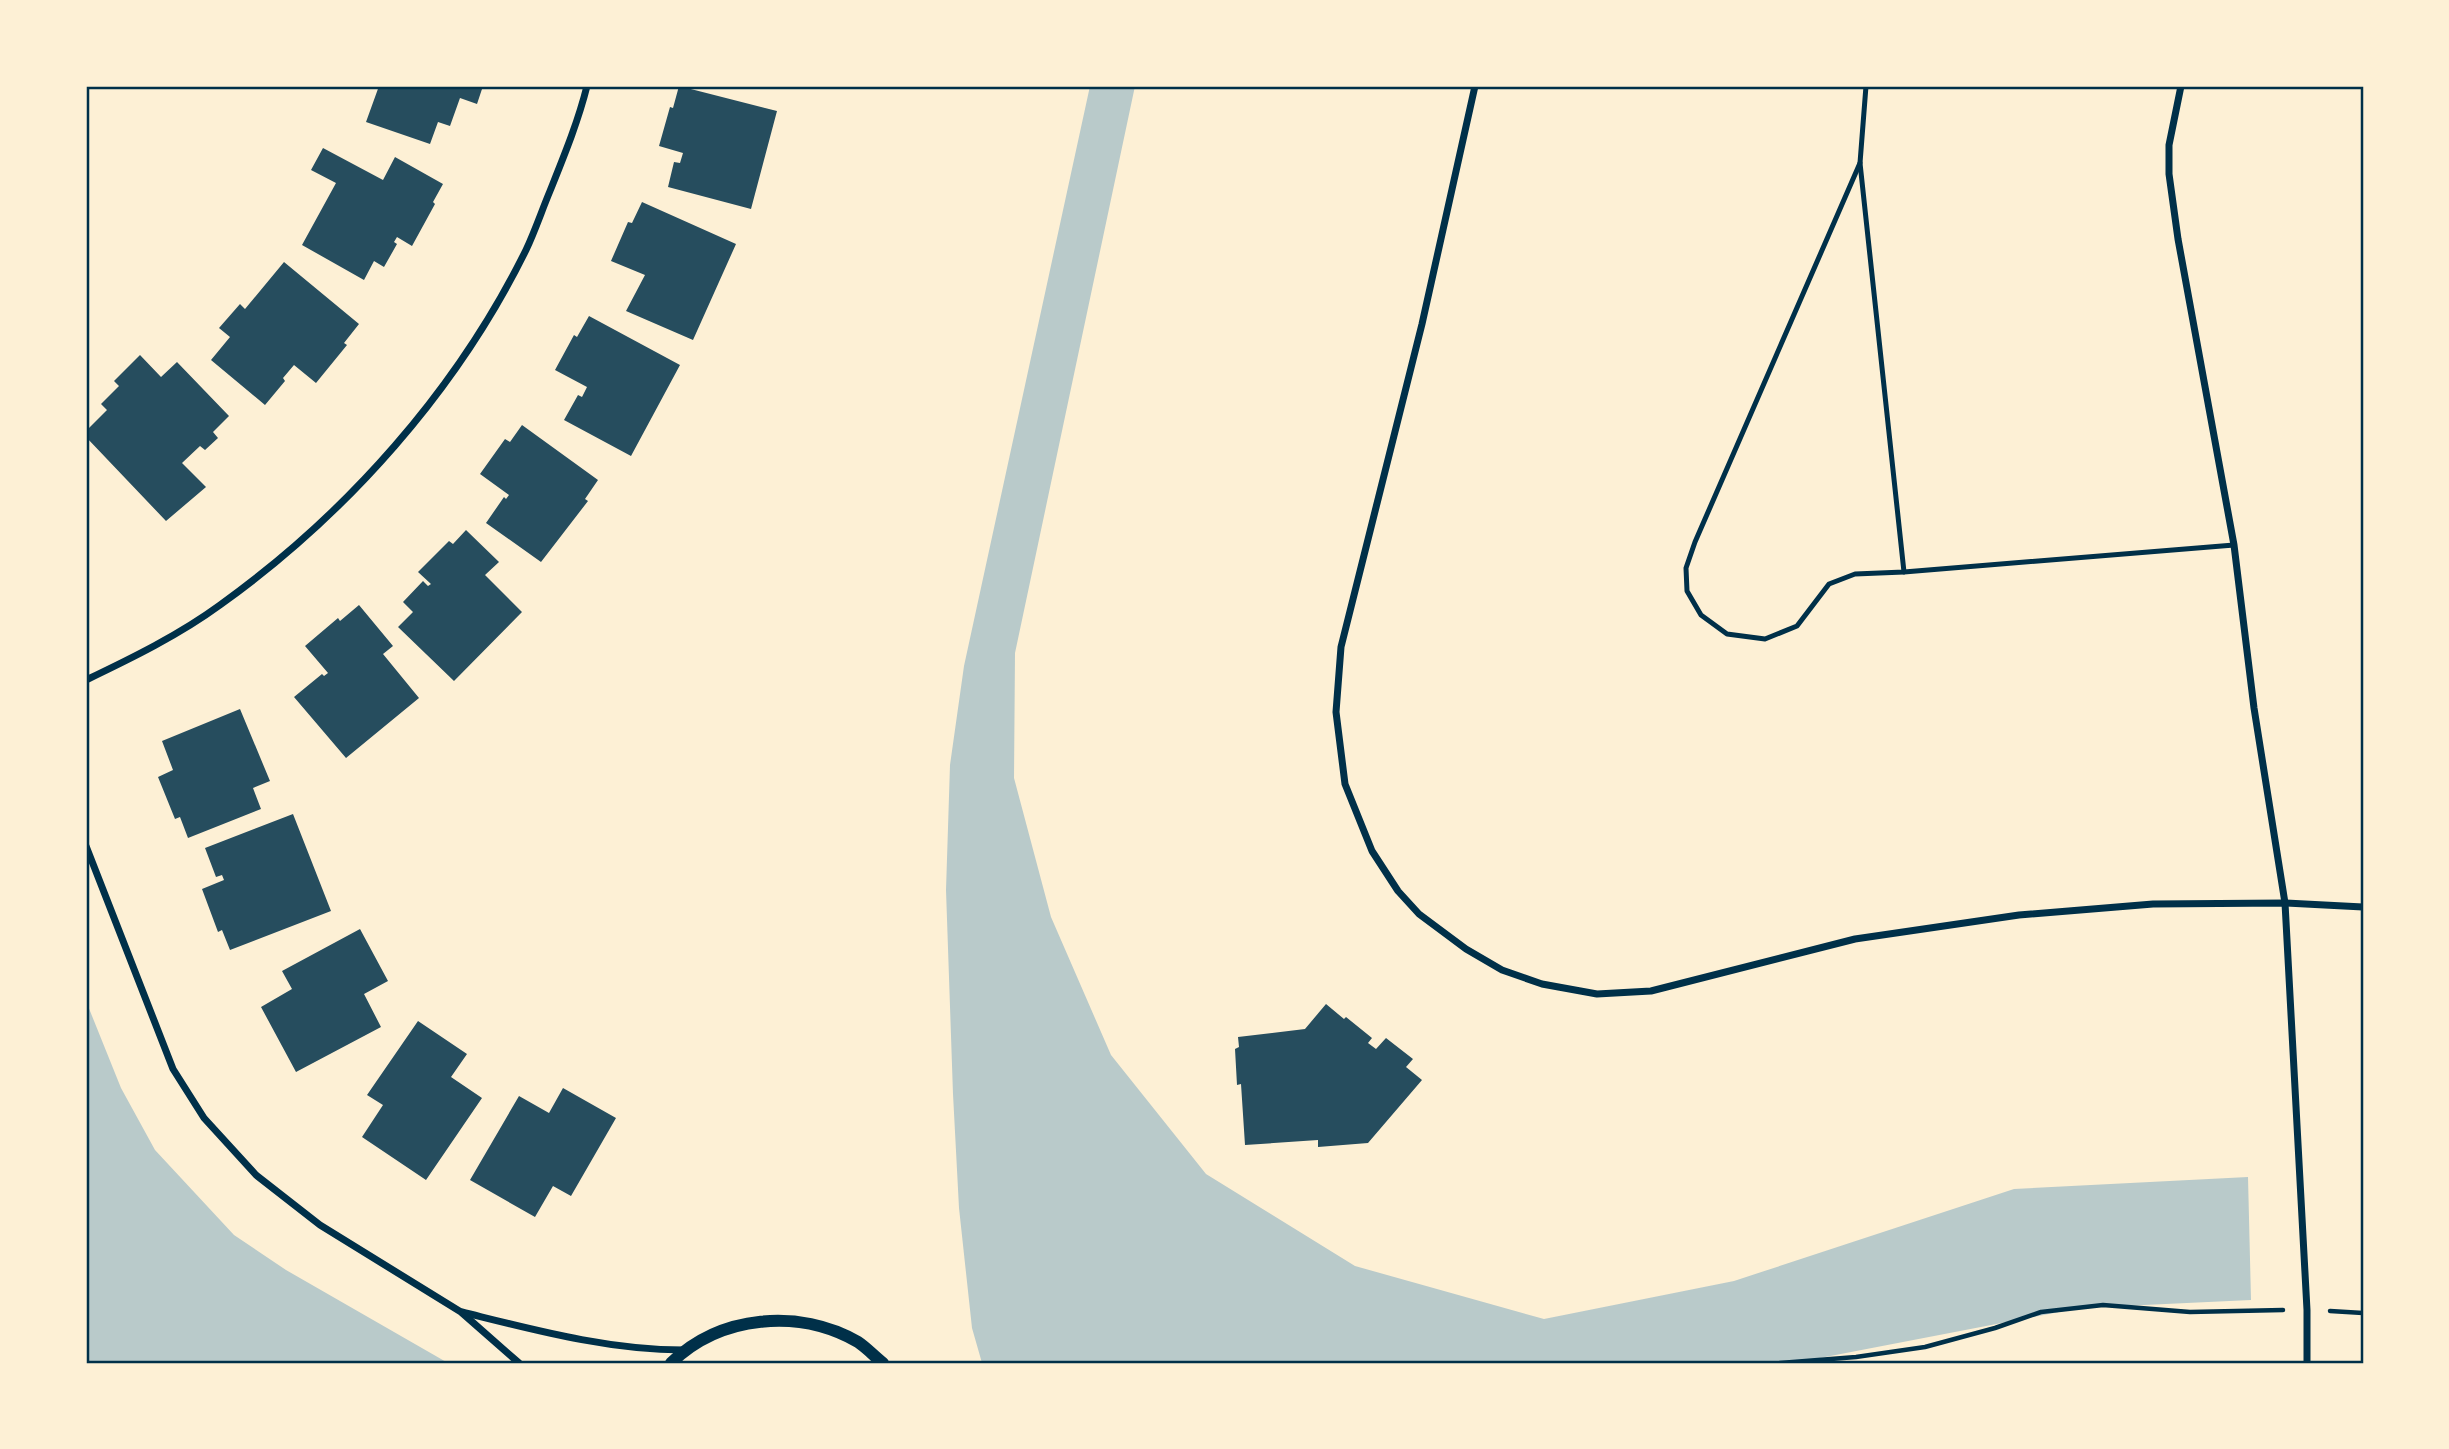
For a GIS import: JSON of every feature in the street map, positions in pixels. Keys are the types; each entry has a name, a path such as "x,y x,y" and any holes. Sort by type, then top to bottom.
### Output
{"street":[{"path":"86,680 135,656 199,618 264,571 365,478 410,427 452,373 491,313 526,249 569,145 587,86"},
{"path":"1475,86 1422,324 1341,647 1336,712 1345,784 1372,851 1398,891 1419,914 1466,949 1502,970 1542,984 1597,994 1651,991 1855,939 2019,915 2153,904 2285,903 2363,908"},
{"path":"2181,86 2169,145 2169,174 2180,252 2234,545 2254,708 2285,903 2307,1310 2307,1363"},
{"path":"86,846 173,1069 204,1118 256,1175 320,1225 461,1312 519,1363"},
{"path":"461,1312 563,1337 646,1350 684,1350"},
{"path":"671,1363 684,1350 725,1329 770,1320 815,1324 859,1343 884,1363"}],"lane":[{"path":"1866,86 1860,163 1904,572"},
{"path":"1860,163 1695,542 1686,568 1687,591 1701,615 1727,634 1765,639 1797,626 1829,584 1855,574 2234,545"}],"path":[{"path":"1780,1363 1856,1357 1925,1347 2041,1312 2103,1304 2190,1312 2242,1309 2363,1313"}],"shaded area":[{"path":"1090,86 1135,86 1015,653 1014,778 1051,917 1111,1055 1206,1174 1355,1266 1544,1319 1734,1281 2014,1189 2248,1177 2251,1300 2080,1308 1794,1363 982,1363 972,1328 959,1208 946,890 950,765 964,666"},
{"path":"86,1001 121,1088 155,1150 234,1235 286,1270 448,1363 86,1363"}],"building":[{"path":"379,86 483,86 477,104 460,98 450,126 438,122 430,144 366,122"},
{"path":"679,86 777,111 751,209 668,187 674,162 680,163 683,153 659,146"},
{"path":"323,148 383,180 395,157 443,184 412,246 397,237 394,242 397,244 384,267 374,261 364,280 302,245 336,183 311,170"},
{"path":"642,202 736,244 693,340 626,311 645,275 611,261 628,222 632,223"},
{"path":"284,262 359,324 344,343 347,345 316,383 294,365 283,378 285,381 265,405 211,360 230,337 219,328 240,304 245,309"},
{"path":"589,316 680,365 631,456 564,420 578,395 582,397 587,387 555,370 574,335 577,337"},
{"path":"140,355 161,377 177,362 229,416 213,432 218,438 205,450 200,446 182,463 206,487 166,521 86,437 86,431 107,410 101,404 119,386 114,381"},
{"path":"522,425 598,480 585,499 588,501 541,562 486,523 504,497 506,499 509,495 480,474 505,439 510,442"},
{"path":"466,530 499,562 485,575 522,612 454,681 398,627 413,612 403,602 423,581 428,586 431,584 418,572 449,541 453,544"},
{"path":"359,605 393,646 383,654 419,698 346,758 294,697 322,674 324,676 328,673 305,646 338,618 340,621"},
{"path":"240,709 270,781 253,788 261,809 188,838 180,817 175,819 158,777 173,770 162,741"},
{"path":"293,814 331,911 230,950 222,930 218,932 202,889 224,880 222,875 216,877 205,848"},
{"path":"360,929 388,981 364,994 381,1027 296,1072 261,1007 292,989 282,971"},
{"path":"1326,1004 1372,1038 1368,1043 1376,1049 1386,1038 1413,1059 1406,1067 1422,1080 1368,1143 1318,1147 1318,1140 1245,1145 1241,1084 1237,1085 1235,1049 1239,1047 1238,1037 1305,1029"},
{"path":"418,1021 467,1054 451,1077 482,1098 426,1180 362,1137 383,1105 367,1095"},
{"path":"563,1088 616,1118 571,1196 553,1186 535,1217 470,1180 519,1096 549,1113"}]}
